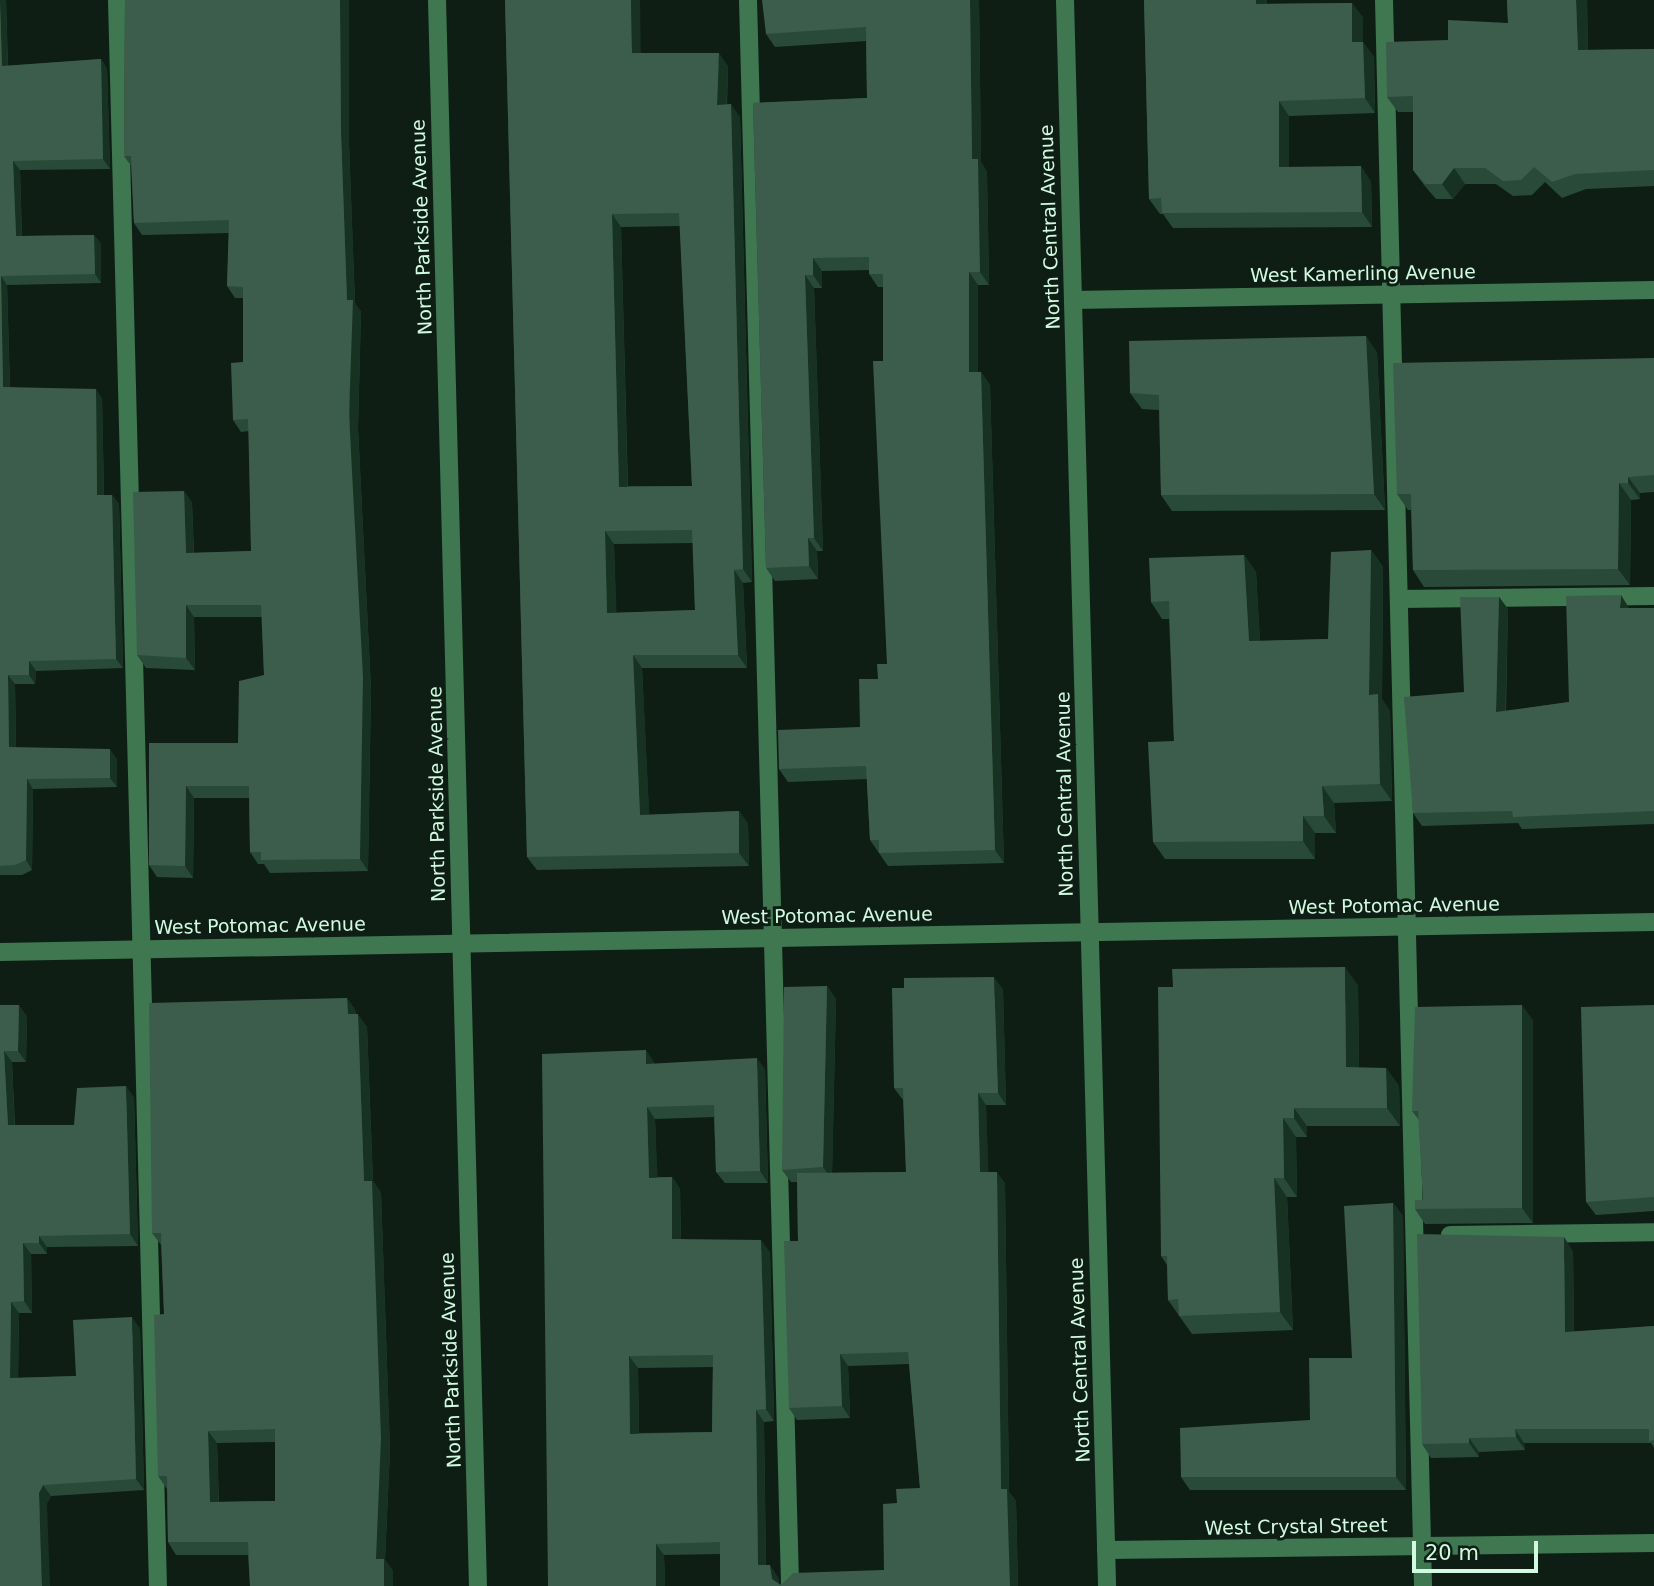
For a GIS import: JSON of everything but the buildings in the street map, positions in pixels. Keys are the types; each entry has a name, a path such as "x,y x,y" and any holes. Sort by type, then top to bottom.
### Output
{"street":[{"path":"117,0 158,1586"},
{"name":"North Parkside Avenue","path":"437,0 478,1586"},
{"path":"747,0 790,1586"},
{"name":"North Central Avenue","path":"1065,0 1107,1586"},
{"path":"1384,0 1423,1586"},
{"name":"West Kamerling Avenue","path":"1073,300 1654,290"},
{"path":"1399,599 1654,596"},
{"name":"West Potomac Avenue","path":"0,952 1654,922"},
{"path":"1415,1236 1654,1232"},
{"name":"West Crystal Street","path":"1106,1550 1654,1543"}]}
